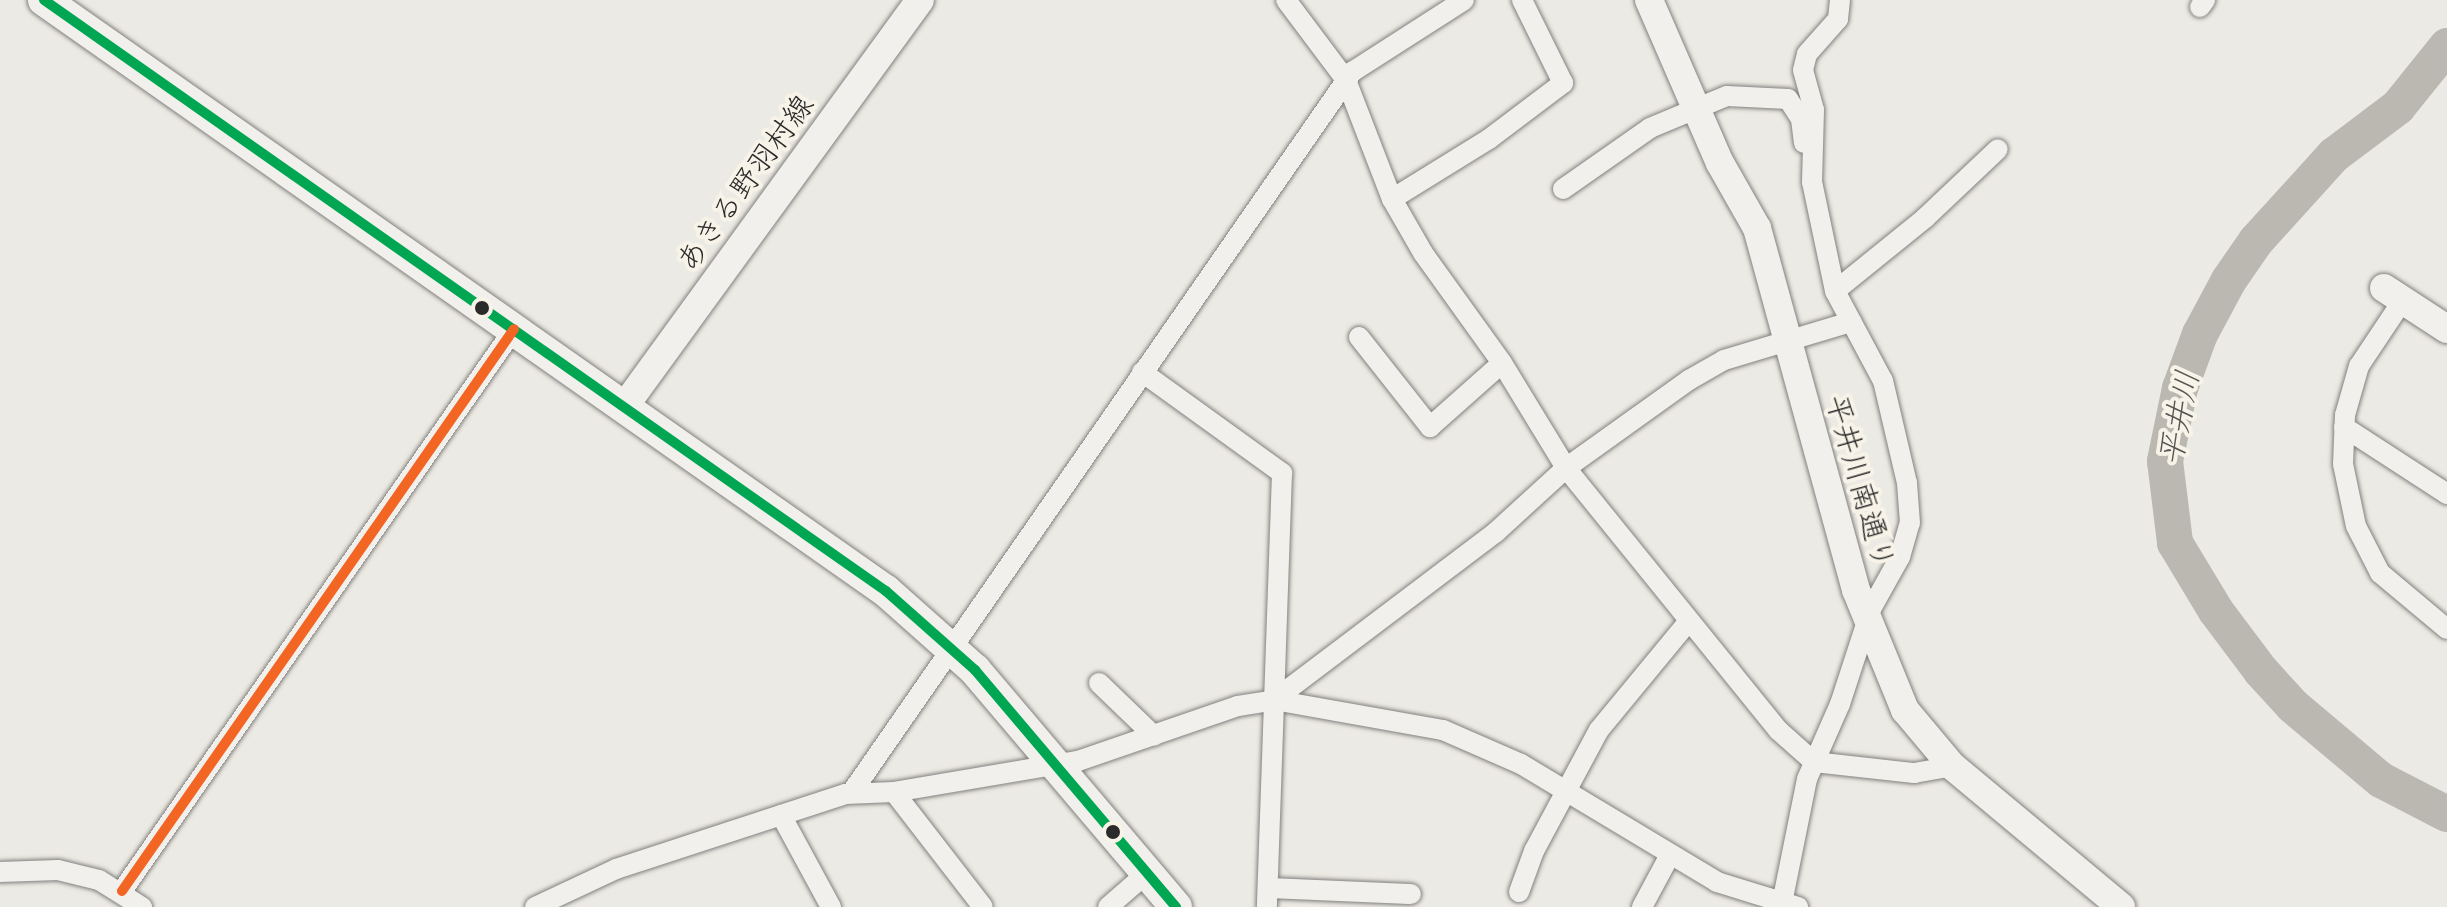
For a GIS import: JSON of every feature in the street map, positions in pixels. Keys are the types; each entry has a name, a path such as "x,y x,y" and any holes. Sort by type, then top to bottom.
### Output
{"main road":[{"path":"44,0 873,582 952,645 1057,763 1176,907"}],"street":[{"name":"あきる野羽村線","path":"624,407 920,0"},
{"path":"1286,0 1346,80 1392,199 1423,253 1502,363 1566,468 1778,730 1814,762 1914,773 1952,766"},
{"path":"852,792 1346,80 1464,0"},
{"path":"1392,199 1489,139 1563,83 1522,0"},
{"name":"平井川南通り","path":"1649,0 1697,109 1757,228 1785,343 1868,626 1905,710 1952,766 2121,907"},
{"path":"1812,182 1814,110 1803,70 1807,54 1838,19 1840,0"},
{"path":"535,907 616,869 852,792 894,792 1057,763 1154,736 1238,706 1274,700 1443,730 1521,764 1717,882 1779,904 1814,762 1910,523 1907,483 1883,381 1835,291 1801,119 1788,99 1727,96 1650,128 1563,189"},
{"path":"1835,291 1914,228 1998,149"},
{"path":"2447,329 2393,294 2359,366 2344,427 2343,464 2356,526 2380,573 2447,629"},
{"path":"1274,700 1496,532 1566,468 1713,365 1851,322"},
{"path":"122,891 514,329"},
{"path":"1359,337 1430,427 1502,363"},
{"path":"1142,372 1282,473 1268,897 1397,898"},
{"path":"2344,427 2447,494"},
{"path":"1519,892 1599,730 1688,622"},
{"path":"1099,683 1154,736"},
{"path":"894,792 983,907"},
{"path":"781,815 831,907"},
{"path":"1642,907 1670,855"},
{"path":"0,872 58,870 122,891 142,907"},
{"path":"1108,907 1147,873"}],"waterway":[{"name":"平井川","path":"2447,46 2398,107 2334,155 2256,241 2229,280 2200,334 2180,388 2165,461 2175,543 2216,611 2261,671 2293,706 2381,780 2447,814"}],"transit line":[{"path":"44,0 886,591 975,670 1176,907"},
{"path":"122,891 514,329"}]}
